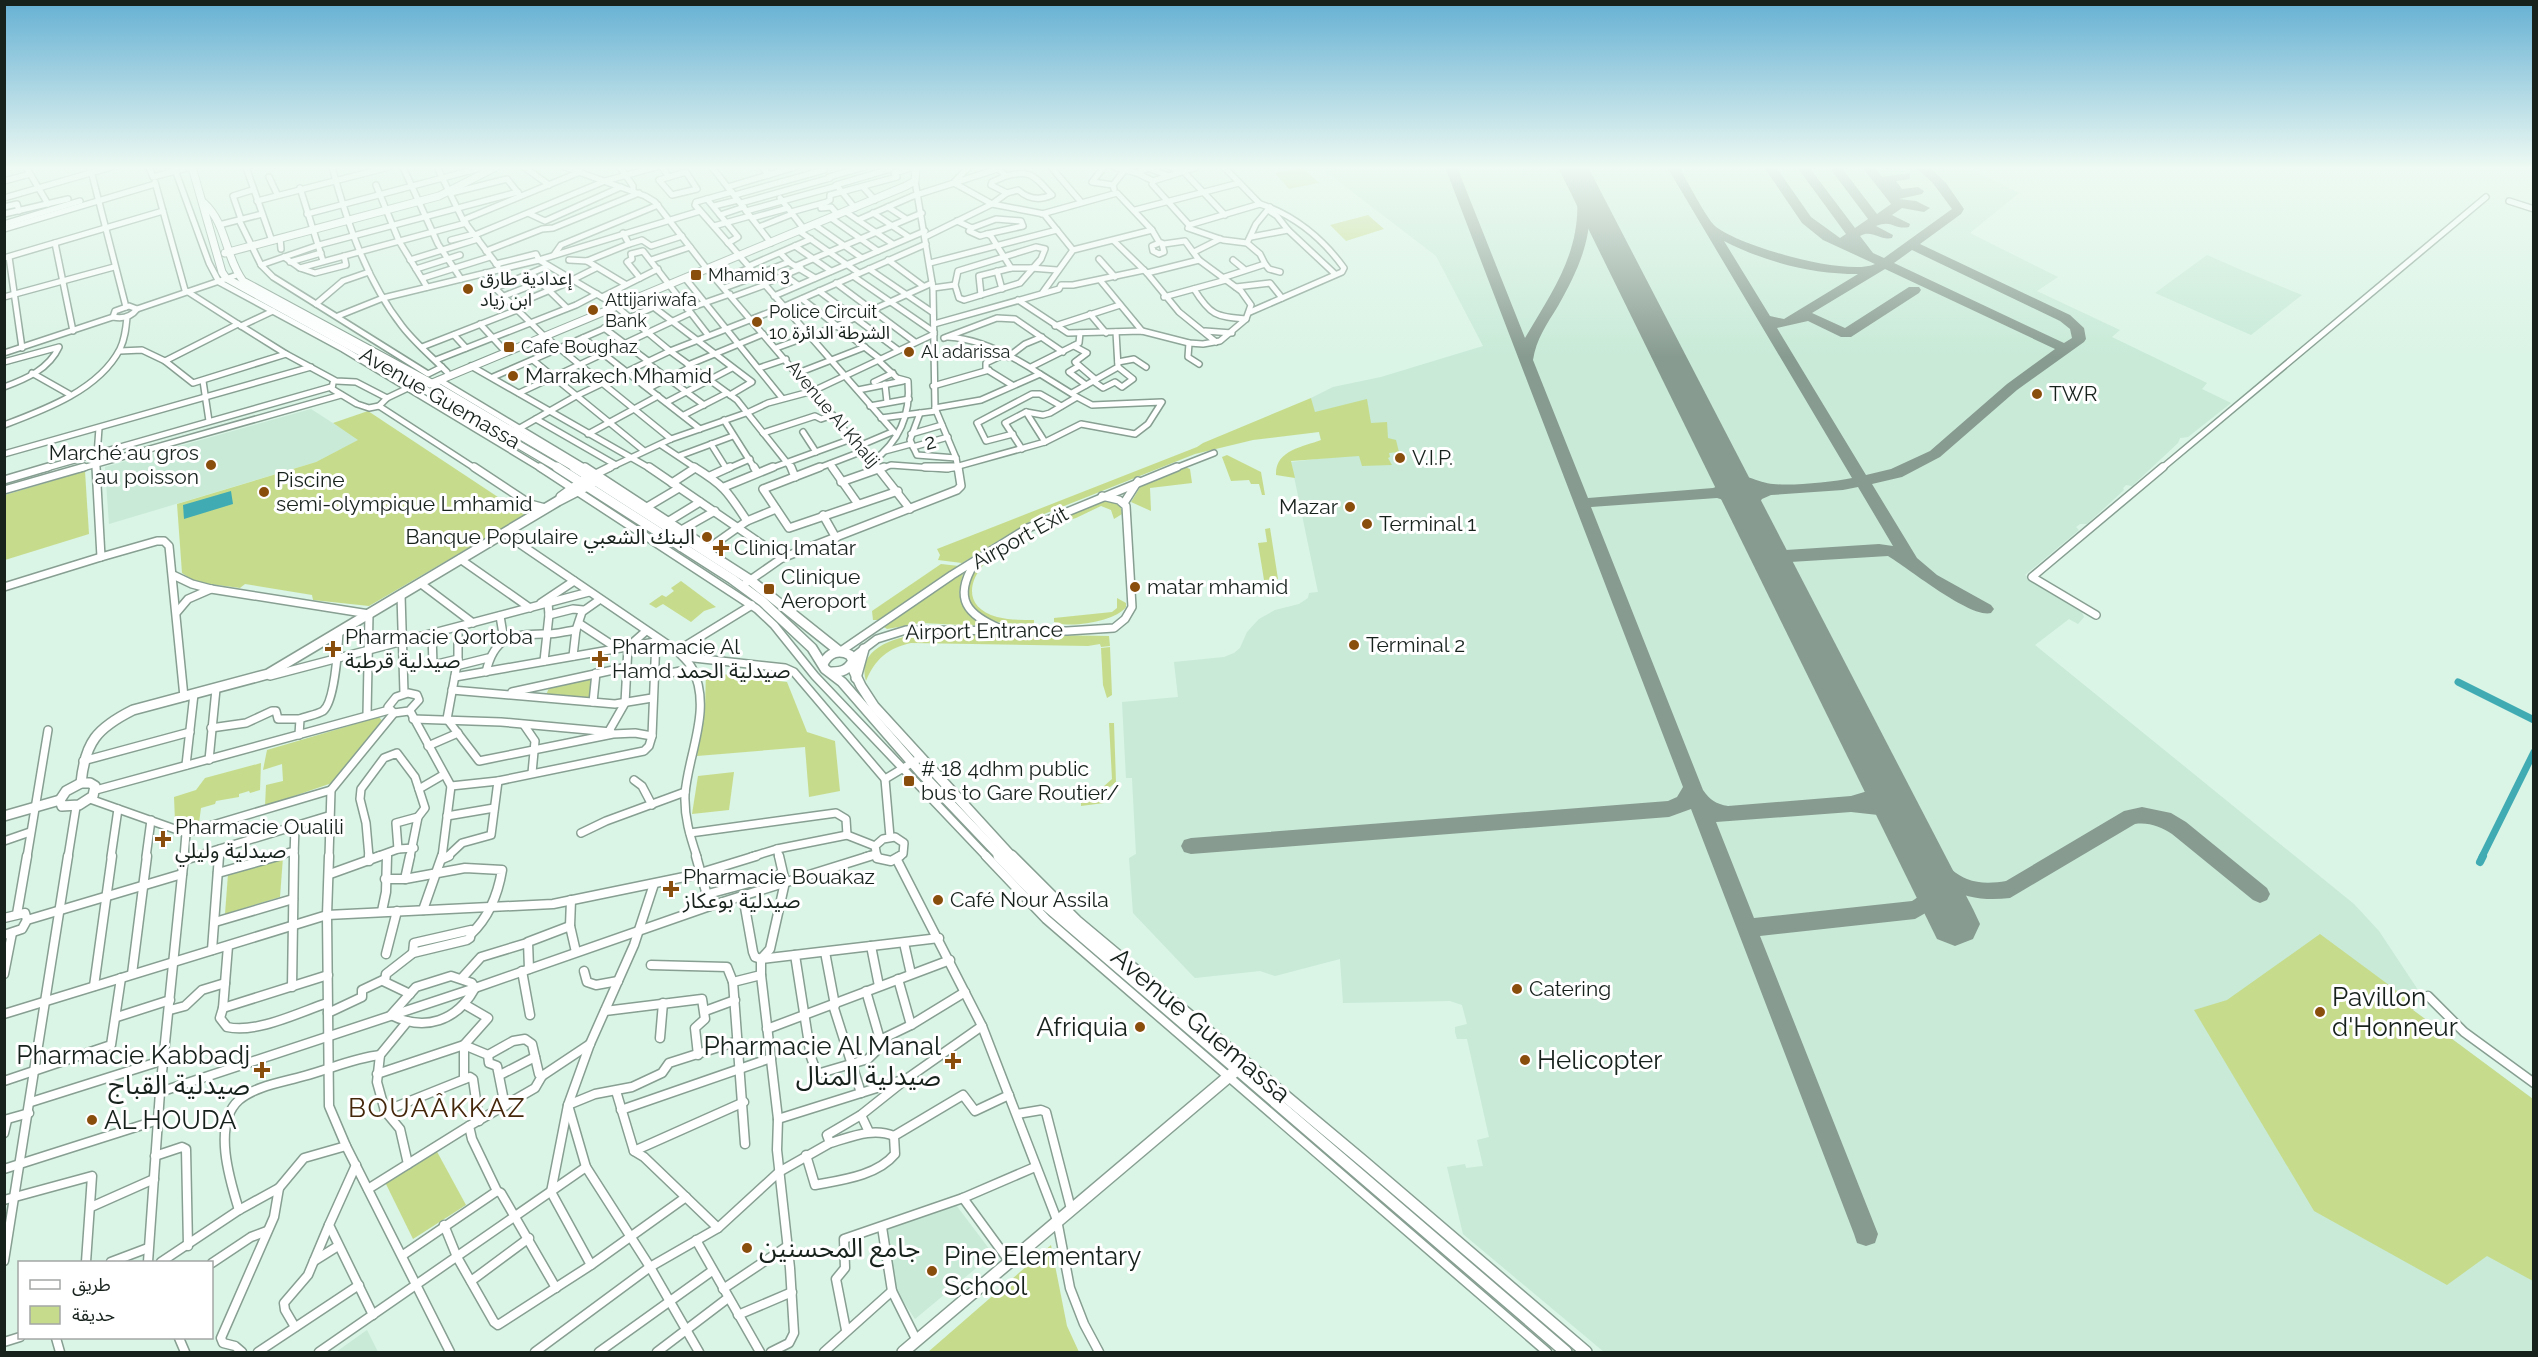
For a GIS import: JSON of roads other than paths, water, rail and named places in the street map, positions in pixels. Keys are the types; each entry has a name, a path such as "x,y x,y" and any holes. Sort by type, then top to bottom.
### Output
{"main road":[{"path":"210,230 222,272 228,279"},
{"path":"221,230 237,275"},
{"path":"218,254 306,230"},
{"path":"427,383 801,230"},
{"name":"Avenue Guemassa","path":"237,275 247,283 594,478 742,586 794,630 823,664"},
{"name":"Avenue Guemassa","path":"228,279 516,430 750,580 840,651"},
{"path":"427,383 445,369 485,359"},
{"path":"81,783 83,761 94,735 115,718 133,710 256,678 276,670 594,478"},
{"path":"856,680 864,649"},
{"path":"840,651 848,653 852,662 842,672 832,672 825,669 823,664 828,655 840,651"},
{"name":"Avenue Guemassa","path":"852,662 856,680 912,763"},
{"name":"Avenue Guemassa","path":"832,672 912,763 1076,921 1237,1070 1566,1353"},
{"path":"4,816 60,800 66,791 81,783 92,784 93,794 76,807 64,807 60,800"},
{"path":"903,1353 1057,1220 1237,1070"},
{"name":"Avenue Guemassa","path":"1237,1070 1586,1353"}],"street":[{"path":"22,348 7,257 95,230"},
{"path":"107,230 114,267 126,307"},
{"path":"169,230 187,292 286,354 336,381 356,382 387,398"},
{"path":"197,230 212,271 219,282"},
{"path":"244,230 250,247 261,265 273,277 428,374 445,369 402,326 382,298 369,272 353,230"},
{"path":"268,230 272,241"},
{"path":"315,230 323,261"},
{"path":"261,265 318,245 376,230"},
{"path":"394,230 427,287"},
{"path":"300,268 438,230"},
{"path":"472,230 498,267"},
{"path":"410,260 490,230"},
{"path":"486,251 541,230"},
{"path":"554,255 561,245 597,230"},
{"path":"338,316 382,298 485,273 498,267 539,260 633,230"},
{"name":"Avenue Al Khalij","path":"678,230 707,269 854,438 910,509"},
{"path":"718,230 783,307 859,389 870,406 894,433"},
{"path":"728,243 738,237 733,230"},
{"path":"761,230 771,243"},
{"path":"802,230 847,264 889,301 934,334 944,338 953,337 972,342 1030,367 1092,405 1161,402 1148,424 1139,433 1129,434 1084,424 1045,442 958,467 895,465 841,482"},
{"path":"823,230 862,258"},
{"path":"848,230 878,251"},
{"path":"519,393 623,342 671,322 705,303 764,284 813,258 879,230"},
{"path":"899,230 909,237"},
{"path":"742,586 782,558 957,490 961,483 956,458 935,410 933,286 924,230"},
{"path":"774,296 909,237 934,230"},
{"path":"970,230 980,236 1004,230"},
{"path":"930,263 1056,230"},
{"path":"1057,230 1073,250"},
{"path":"1043,292 1073,250 1151,230"},
{"path":"1152,230 1161,243 1185,241"},
{"path":"1185,241 1189,235 1188,230"},
{"path":"1197,230 1220,239 1246,243 1260,254 1269,269 1280,272"},
{"path":"1246,243 1254,230"},
{"path":"1251,237 1286,230"},
{"path":"1288,230 1335,274"},
{"path":"1250,312 1344,268 1323,245 1305,230"},
{"path":"2096,615 2032,577 2446,230"},
{"path":"433,232 441,250 461,279"},
{"path":"875,232 893,244"},
{"path":"623,233 629,244"},
{"path":"987,234 991,236 1011,268"},
{"path":"451,240 476,236"},
{"path":"587,261 642,240 651,246 682,236"},
{"path":"280,238 281,249"},
{"path":"717,280 811,239"},
{"path":"1194,252 1220,239"},
{"path":"1114,241 1146,272 1164,297 1185,318 1205,331 1216,342"},
{"path":"1018,300 1068,333 1142,331 1190,343 1216,342 1232,333 1246,320 1250,312 1250,302 1236,287 1199,260 1185,241"},
{"path":"55,243 73,331"},
{"path":"516,430 576,396 694,340 783,307 926,244"},
{"path":"795,246 831,271"},
{"path":"651,260 690,247"},
{"path":"1036,247 1044,247 1046,251 1031,268 1021,283 960,300 955,285 956,274 960,269 1036,247"},
{"path":"640,278 627,262 632,260 630,255 643,251 708,335"},
{"path":"290,262 321,253"},
{"path":"780,253 789,262 815,278"},
{"path":"416,269 460,255"},
{"path":"284,257 300,268 315,273 346,265 344,256"},
{"path":"423,279 490,257"},
{"path":"1099,259 1115,277"},
{"path":"539,260 615,306 728,394 749,412 789,463 795,477"},
{"path":"569,260 587,261 625,284"},
{"path":"888,260 923,286"},
{"path":"1061,285 1073,285 1146,272 1199,260"},
{"path":"1233,260 1244,269"},
{"path":"724,288 789,262"},
{"path":"1164,297 1194,290 1244,269 1265,264"},
{"path":"495,288 548,266"},
{"path":"4,297 114,267"},
{"path":"422,346 480,324 596,268"},
{"path":"869,268 932,312"},
{"path":"981,295 978,277 997,271 1031,268 1056,273"},
{"path":"436,360 658,269"},
{"path":"997,271 1002,289"},
{"path":"316,304 343,281 369,272"},
{"path":"485,273 495,288 543,335 671,439"},
{"path":"1056,273 1061,285"},
{"path":"532,274 567,308"},
{"path":"4,353 113,317 127,317 137,309 237,275"},
{"path":"784,275 798,285"},
{"path":"685,278 782,398"},
{"path":"1100,280 1142,331"},
{"name":"Avenue Guemassa","path":"219,282 343,349 576,489 752,605 774,625 815,675 912,763 1047,919 1237,1070 1547,1353"},
{"path":"504,296 540,282"},
{"path":"836,283 915,342"},
{"path":"1236,287 1270,283 1282,298"},
{"path":"776,348 811,337 923,286 955,285"},
{"path":"934,324 1059,289 1061,285"},
{"path":"1194,290 1206,309 1215,316 1246,320"},
{"path":"819,291 898,351"},
{"path":"639,296 752,383 684,415"},
{"path":"493,377 677,297"},
{"path":"802,299 865,347 897,378 909,383 908,414 894,433 885,451 872,462"},
{"path":"1055,326 1120,304"},
{"path":"113,317 115,311 126,307 137,309"},
{"path":"165,361 273,311"},
{"path":"1090,314 1106,333"},
{"path":"4,425 37,412 91,381 120,351 127,317"},
{"path":"944,338 990,320 1015,319 1063,352"},
{"path":"480,324 505,351"},
{"path":"604,328 704,405"},
{"path":"1205,331 1232,333"},
{"path":"1074,346 1086,353 1076,360 1079,366 1103,388 1115,382 1122,387 1133,379 1118,365 1116,332"},
{"path":"1030,367 1080,342 1080,333"},
{"path":"454,334 466,348"},
{"path":"649,388 712,354 764,334"},
{"path":"594,478 643,450 782,398 813,391 934,334"},
{"path":"1012,385 989,370 986,363 1042,337"},
{"path":"583,338 700,429"},
{"path":"1190,343 1186,352 1188,357 1200,364"},
{"path":"4,362 59,347 52,358 32,374 4,387"},
{"path":"798,373 865,347"},
{"path":"120,351 142,350 165,361 189,382 203,381 286,354"},
{"path":"759,368 786,359"},
{"path":"1022,449 1005,423 1026,412 1043,415 1062,406 1086,385 1118,365 1134,359 1146,367"},
{"path":"534,361 643,450"},
{"path":"471,366 588,434 638,460 782,558"},
{"path":"1079,366 1069,372 1086,385"},
{"path":"4,454 311,367"},
{"path":"666,402 732,368"},
{"path":"933,386 989,370"},
{"path":"859,389 875,384 893,373"},
{"path":"32,374 69,394"},
{"path":"881,418 981,400 1040,374"},
{"path":"875,384 906,380"},
{"path":"203,381 209,422"},
{"path":"4,480 331,387 336,381"},
{"path":"331,387 365,408 379,406 387,398 427,383"},
{"path":"885,384 887,402"},
{"path":"994,394 1006,405"},
{"path":"1013,434 986,441 977,425 979,420 1032,394 1040,394 1062,406"},
{"path":"4,489 341,395"},
{"path":"588,434 658,396"},
{"path":"870,406 909,399"},
{"path":"379,406 541,511"},
{"path":"920,412 911,434 912,446 920,456 956,458"},
{"path":"1026,412 1045,442"},
{"path":"764,432 814,416 821,419 833,415"},
{"path":"536,418 616,465"},
{"path":"723,420 757,472"},
{"path":"911,434 942,425"},
{"path":"99,428 97,463 101,557"},
{"path":"803,432 816,452"},
{"path":"894,433 830,464 763,489 789,528 898,491"},
{"path":"678,456 733,436"},
{"name":"2","path":"885,451 948,437"},
{"path":"724,487 757,472 789,463 854,438"},
{"path":"662,444 724,487 747,521"},
{"path":"711,444 726,468"},
{"name":"Airport Exit","path":"840,651 1028,528 1138,481 1214,453"},
{"path":"710,476 750,459"},
{"path":"830,464 858,504"},
{"path":"672,483 695,468"},
{"path":"594,478 683,529 706,550 739,529 747,521 776,509"},
{"path":"1102,496 1124,503 1138,481"},
{"path":"647,507 679,488"},
{"path":"669,521 700,502"},
{"name":"Airport Entrance","path":"852,662 864,649 885,635 906,630 1114,628 1129,614 1132,607 1124,503"},
{"path":"683,529 715,511"},
{"path":"823,515 836,538"},
{"path":"504,533 656,640 686,657 785,668 794,672 885,779 890,837"},
{"path":"4,586 145,544 164,541 170,548 189,695 190,732 186,765"},
{"path":"460,559 533,607"},
{"path":"977,560 963,583 964,603 983,621 1007,630"},
{"path":"173,575 192,584 211,589 369,614 367,715"},
{"path":"533,607 574,581"},
{"path":"420,583 473,623"},
{"path":"177,612 188,599 211,589"},
{"path":"256,678 369,651 589,592"},
{"path":"401,595 404,693"},
{"path":"549,615 573,609 583,610 599,600"},
{"path":"544,661 549,615 548,603"},
{"path":"677,651 752,605"},
{"path":"573,656 583,610"},
{"path":"500,616 504,640"},
{"path":"486,672 488,658 493,649 504,640 530,632 547,634 578,627 612,645 614,649"},
{"path":"458,628 457,662 447,719 479,761 537,751 611,732 625,703 629,646 646,631"},
{"path":"212,728 245,723 261,712 274,710 278,719 300,719 327,707 338,659 339,632"},
{"path":"432,634 433,665 488,658"},
{"path":"455,677 656,640"},
{"path":"451,786 498,781 638,754 650,746 656,640"},
{"path":"686,657 700,688 700,706 685,792 685,805 690,833 703,871 710,906"},
{"path":"506,693 627,667"},
{"path":"653,676 692,669"},
{"path":"593,702 596,673"},
{"path":"543,696 551,683"},
{"path":"209,760 216,689"},
{"path":"452,690 593,702 625,703 652,698"},
{"path":"93,794 186,765 367,715 392,711 410,711 417,705 419,698 415,693 404,693 392,700 392,711 331,790 328,816 330,873 327,915 329,1106 346,1146 403,1255 450,1353"},
{"path":"410,711 451,786 442,859 423,910"},
{"path":"299,735 300,719"},
{"path":"413,719 434,721 447,719 652,736"},
{"path":"524,726 534,736 537,751 532,773"},
{"path":"17,914 48,730"},
{"path":"83,761 190,732"},
{"path":"428,746 458,733"},
{"path":"369,861 366,824 358,797 363,781 379,761 394,753 401,756 408,766 425,808 418,817 414,848 405,879"},
{"path":"885,779 912,763"},
{"path":"419,789 443,775"},
{"path":"634,780 642,786 652,805"},
{"path":"442,859 448,858 465,842 484,840 489,837 492,831 498,781"},
{"path":"93,794 118,809 186,833 331,790"},
{"path":"581,833 606,820 685,792"},
{"path":"666,800 685,805"},
{"path":"4,1261 76,807"},
{"path":"447,816 494,808"},
{"path":"94,986 118,809"},
{"path":"690,833 836,813 846,819 847,835"},
{"path":"184,860 328,816"},
{"path":"398,849 396,823 418,817"},
{"path":"132,974 151,820"},
{"path":"292,987 296,826"},
{"path":"4,841 30,832"},
{"path":"148,1261 160,1092 186,833"},
{"path":"4,1014 327,915 553,904 694,875 777,849 847,835 875,850 877,858 886,862 897,860 905,850 904,843 899,838 890,837 875,850 784,878 708,894"},
{"path":"330,873 398,849 414,848"},
{"path":"212,950 220,849"},
{"path":"771,1353 787,1349 794,1335 792,1292 777,1150 778,1119 761,975 761,959 770,949 784,878 777,849"},
{"path":"218,873 294,851"},
{"path":"382,911 387,854"},
{"path":"897,860 939,938 982,1026 1057,1220 1070,1288 1084,1324 1099,1353"},
{"path":"228,945 223,1008 220,1018 224,1026 241,1029 328,1008 362,997 362,990 383,980 401,960 413,952 414,943 468,930 471,930 471,934 481,924 490,908 502,870 470,868 439,871 405,879 385,879"},
{"path":"4,974 8,934 22,929 27,920 182,874"},
{"path":"160,1092 475,988 743,896 784,878"},
{"path":"591,1265 552,1192 568,1105 590,1044 639,931 654,884"},
{"path":"743,896 753,952 755,957 761,959 939,938"},
{"path":"215,922 293,898"},
{"path":"571,900 570,926 576,952"},
{"path":"386,954 397,911"},
{"path":"4,918 25,913 27,920"},
{"path":"462,978 481,957 527,943 570,926"},
{"path":"527,943 526,970 530,1015"},
{"path":"904,943 911,975"},
{"path":"871,946 879,986"},
{"path":"825,952 834,1005 861,1093"},
{"path":"795,955 803,1016 811,1057 817,1074 868,1059 876,1051 882,1039 911,1025 965,992"},
{"path":"766,1029 950,960"},
{"path":"651,965 727,967 733,982 735,1000 744,1101 745,1144"},
{"path":"584,971 587,982 593,985 618,981"},
{"path":"223,1008 328,975"},
{"path":"733,982 761,975"},
{"path":"391,1015 416,987 433,980 450,976 462,978 472,982 475,988"},
{"path":"4,1082 109,1048 113,1043 121,978"},
{"path":"898,979 911,1025"},
{"path":"383,980 410,994"},
{"path":"170,1010 185,1006 193,994 200,990 225,983"},
{"path":"391,1015 421,1026 434,1023 454,1013 464,1004 475,988"},
{"path":"866,991 879,1036 882,1039"},
{"path":"2428,996 2455,1027 2471,1036 2534,1083"},
{"path":"605,1011 702,999 705,1011 704,1020 695,1028 698,1054"},
{"path":"117,1017 170,1000"},
{"path":"705,1011 735,1000"},
{"path":"660,1038 663,1003"},
{"path":"377,1074 464,1045 488,1018 464,1004"},
{"path":"407,1022 380,1055 377,1074 386,1111 400,1129 408,1164"},
{"path":"830,1143 827,1135 861,1116 905,1080 982,1026"},
{"path":"488,1055 513,1041 525,1039 532,1044 539,1074 542,1076"},
{"path":"568,1105 595,1094 632,1087 662,1073 669,1063 738,1041"},
{"path":"368,1189 535,1088 542,1076 590,1044"},
{"path":"464,1045 488,1055"},
{"path":"464,1045 464,1079"},
{"path":"239,1210 226,1159 225,1133 229,1112 242,1098 362,1058 380,1055"},
{"path":"488,1055 489,1063 497,1066 505,1106"},
{"path":"500,1075 535,1057"},
{"path":"621,1110 771,1058"},
{"path":"30,1102 164,1060"},
{"path":"386,1111 464,1079 473,1079 479,1121"},
{"path":"778,1119 905,1080"},
{"path":"616,1091 634,1150 718,1228"},
{"path":"894,1136 963,1095 975,1111 1009,1095"},
{"path":"634,1150 744,1101"},
{"path":"568,1105 586,1167 650,1267 699,1353"},
{"path":"1017,1114 1041,1110 1046,1112 1071,1209"},
{"path":"4,1133 6,1120 28,1113"},
{"path":"861,1116 869,1132"},
{"path":"4,1169 158,1120"},
{"path":"469,1126 472,1139 497,1191 501,1192 529,1238 556,1288"},
{"path":"535,1353 650,1267 718,1228 779,1172 806,1155 830,1143 869,1132 885,1132 894,1136"},
{"path":"806,1155 813,1185 818,1185 884,1166 895,1154 894,1136"},
{"path":"164,1261 239,1210 279,1188 304,1158 346,1146"},
{"path":"155,1156 182,1147 186,1149 188,1246"},
{"path":"295,1327 285,1310 284,1303 300,1286 314,1262 356,1165"},
{"path":"319,1353 586,1167"},
{"path":"846,1330 836,1279 845,1268 843,1239 963,1198 1035,1167"},
{"path":"4,1200 92,1176 86,1261"},
{"path":"91,1207 154,1179"},
{"path":"242,1353 235,1346 223,1343 221,1338 274,1217 279,1188"},
{"path":"403,1255 497,1191"},
{"path":"444,1225 457,1257 494,1322 498,1325 591,1265 686,1197"},
{"path":"963,1198 1009,1261"},
{"path":"329,1225 373,1315"},
{"path":"882,1227 892,1291 916,1341"},
{"path":"213,1262 251,1238 267,1231"},
{"path":"471,1281 529,1238"},
{"path":"696,1240 760,1353"},
{"path":"314,1262 338,1246"},
{"path":"657,1353 725,1294 786,1246"},
{"path":"116,1261 148,1248"},
{"path":"599,1353 712,1271"},
{"path":"258,1353 359,1285"},
{"path":"824,1353 846,1330 892,1291"},
{"path":"738,1315 792,1292"}],"water":[{"path":"231,491 233,504 184,519 183,505"}],"waterway":[{"path":"2458,682 2534,720"},
{"path":"2482,857 2534,752"},
{"path":"2480,862 2483,856"}],"place":[{"name":"Mhamid 3","path":"696,275"},
{"name":"إعدادية طارق ابن زياد","path":"468,289"},
{"name":"Attijariwafa Bank","path":"593,310"},
{"name":"Police Circuit 10 الشرطة الدائرة","path":"757,322"},
{"name":"Cafe Boughaz","path":"509,347"},
{"name":"Al adarissa","path":"909,352"},
{"name":"Marrakech Mhamid","path":"513,376"},
{"name":"TWR","path":"2037,394"},
{"name":"V.I.P.","path":"1400,458"},
{"name":"Marché au gros au poisson","path":"211,465"},
{"name":"Piscine semi-olympique Lmhamid","path":"264,492"},
{"name":"Mazar","path":"1350,507"},
{"name":"Terminal 1","path":"1367,524"},
{"name":"Banque Populaire البنك الشعبي","path":"707,537"},
{"name":"Cliniq lmatar","path":"721,548"},
{"name":"matar mhamid","path":"1135,587"},
{"name":"Clinique Aeroport","path":"769,589"},
{"name":"Terminal 2","path":"1354,645"},
{"name":"Pharmacie Qortoba صيدلية قرطبة","path":"333,649"},
{"name":"Pharmacie Al Hamd صيدلية الحمد","path":"600,659"},
{"name":"# 18 4dhm public bus to Gare Routier/","path":"909,781"},
{"name":"Pharmacie Oualili صيدلية وليلي","path":"163,839"},
{"name":"Pharmacie Bouakaz صيدلية بوعكاز","path":"671,889"},
{"name":"Café Nour Assila","path":"938,900"},
{"name":"Catering","path":"1517,989"},
{"name":"Pavillon d'Honneur","path":"2320,1012"},
{"name":"Afriquia","path":"1140,1027"},
{"name":"Helicopter","path":"1525,1060"},
{"name":"Pharmacie Al Manal صيدلية المنال","path":"953,1061"},
{"name":"Pharmacie Kabbadj صيدلية القباج","path":"262,1070"},
{"name":"AL HOUDA","path":"92,1120"},
{"name":"جامع المحسنين","path":"747,1248"},
{"name":"Pine Elementary School","path":"932,1271"}],"district":[{"name":"BOUAÂKKAZ","path":"437,1108"}]}
